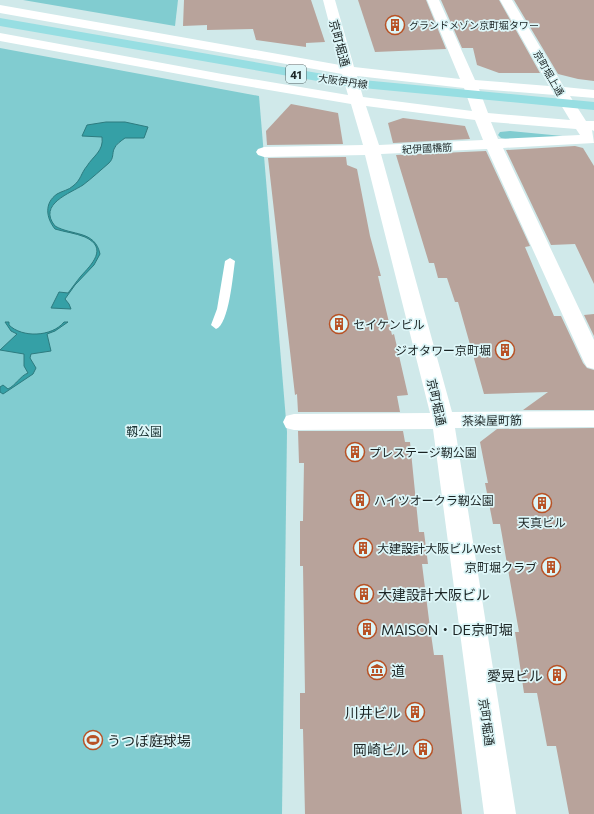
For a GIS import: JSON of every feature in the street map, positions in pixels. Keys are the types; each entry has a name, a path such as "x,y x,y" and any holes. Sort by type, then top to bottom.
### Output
{"main road":[{"name":"大阪伊丹線","path":"0,22 353,85 472,90 563,98 594,106"}],"street":[{"name":"京町堀通","path":"328,0 372,150 443,420 500,814"},
{"path":"432,0 472,90 481,117 493,144 594,362"},
{"name":"京町堀上通","path":"506,0 563,98 590,134"},
{"path":"0,9 353,85 481,117 590,134"},
{"path":"0,37 325,97 353,85"},
{"path":"563,98 594,94"},
{"name":"紀伊國橋筋","path":"264,152 372,150 493,144 590,134"},
{"name":"茶染屋町筋","path":"294,422 594,419"}],"lane":[{"path":"216,325 222,309 230,261"}],"green space":[{"path":"23,0 178,0 175,26"},
{"name":"靱公園","path":"0,48 259,96 287,432 282,814 0,814"},
{"path":"510,131 573,137 510,140 501,138 498,135 500,132"}],"shaded area":[{"path":"106,122 125,122 148,127 144,138 125,138 120,141 113,151 111,161 109,163 83,185 58,200 53,205 50,211 51,218 55,226 88,237 93,241 97,246 100,254 94,265 75,285 65,299 71,309 51,308 59,292 68,293 89,267 96,256 97,251 96,246 92,241 85,237 55,229 48,215 48,206 57,194 70,189 76,184 85,169 100,150 102,137 82,136 87,125"},
{"path":"5,322 9,322 9,325 21,332 37,334 52,331 64,322 68,322 55,331 47,334 51,351 31,354 30,358 36,368 33,374 3,394 0,392 0,387 3,385 8,389 28,373 24,366 24,354 0,350 17,334 11,331"}],"building":[{"path":"184,0 311,0 325,42 306,43 306,47 256,40 253,29 207,30 207,25 183,26"},
{"name":"グランドメゾン京町堀タワー","path":"358,0 426,0 446,49 375,52"},
{"path":"441,0 499,0 540,73 499,73 477,65 473,48 462,48"},
{"path":"514,0 594,0 594,81 558,74"},
{"path":"291,104 338,113 343,144 267,145 266,131"},
{"path":"403,118 465,126 470,139 393,143 388,123"},
{"path":"575,146 583,148 594,166 594,284 575,244 551,245 506,150"},
{"path":"486,151 530,246 525,247 554,316 561,316 583,363 587,368 594,370 594,410 523,410 548,392 484,394 458,302 455,302 447,278 438,278 434,263 429,263 396,155"},
{"path":"346,157 347,165 357,169 370,236 381,276 378,276 392,335 394,334 408,395 397,396 400,412 298,412 268,158"},
{"path":"594,314 594,336 584,315"},
{"path":"594,428 594,814 569,814 556,746 547,746 537,693 524,693 515,632 519,632 500,524 493,524 485,483 488,483 480,442 497,429"},
{"path":"298,431 403,431 405,442 410,442 419,532 424,532 428,564 422,564 429,620 434,655 443,655 462,814 305,814 303,729 300,729 300,693 305,693 303,566 300,566 300,521 303,521 304,463 299,463"}],"place":[{"name":"グランドメゾン京町堀タワー","path":"395,25"},
{"name":"セイケンビル","path":"339,324"},
{"name":"ジオタワー京町堀","path":"505,350"},
{"name":"プレステージ靭公園","path":"355,452"},
{"name":"ハイツオークラ靭公園","path":"360,500"},
{"name":"天真ビル","path":"542,503"},
{"name":"大建設計大阪ビルWest","path":"363,548"},
{"name":"京町堀クラブ","path":"551,567"},
{"name":"大建設計大阪ビル","path":"364,594"},
{"name":"MAISON・DE京町堀","path":"367,629"},
{"name":"道","path":"377,670"},
{"name":"愛晃ビル","path":"557,675"},
{"name":"川井ビル","path":"415,712"},
{"name":"うつぼ庭球場","path":"93,740"},
{"name":"岡崎ビル","path":"423,749"}]}
